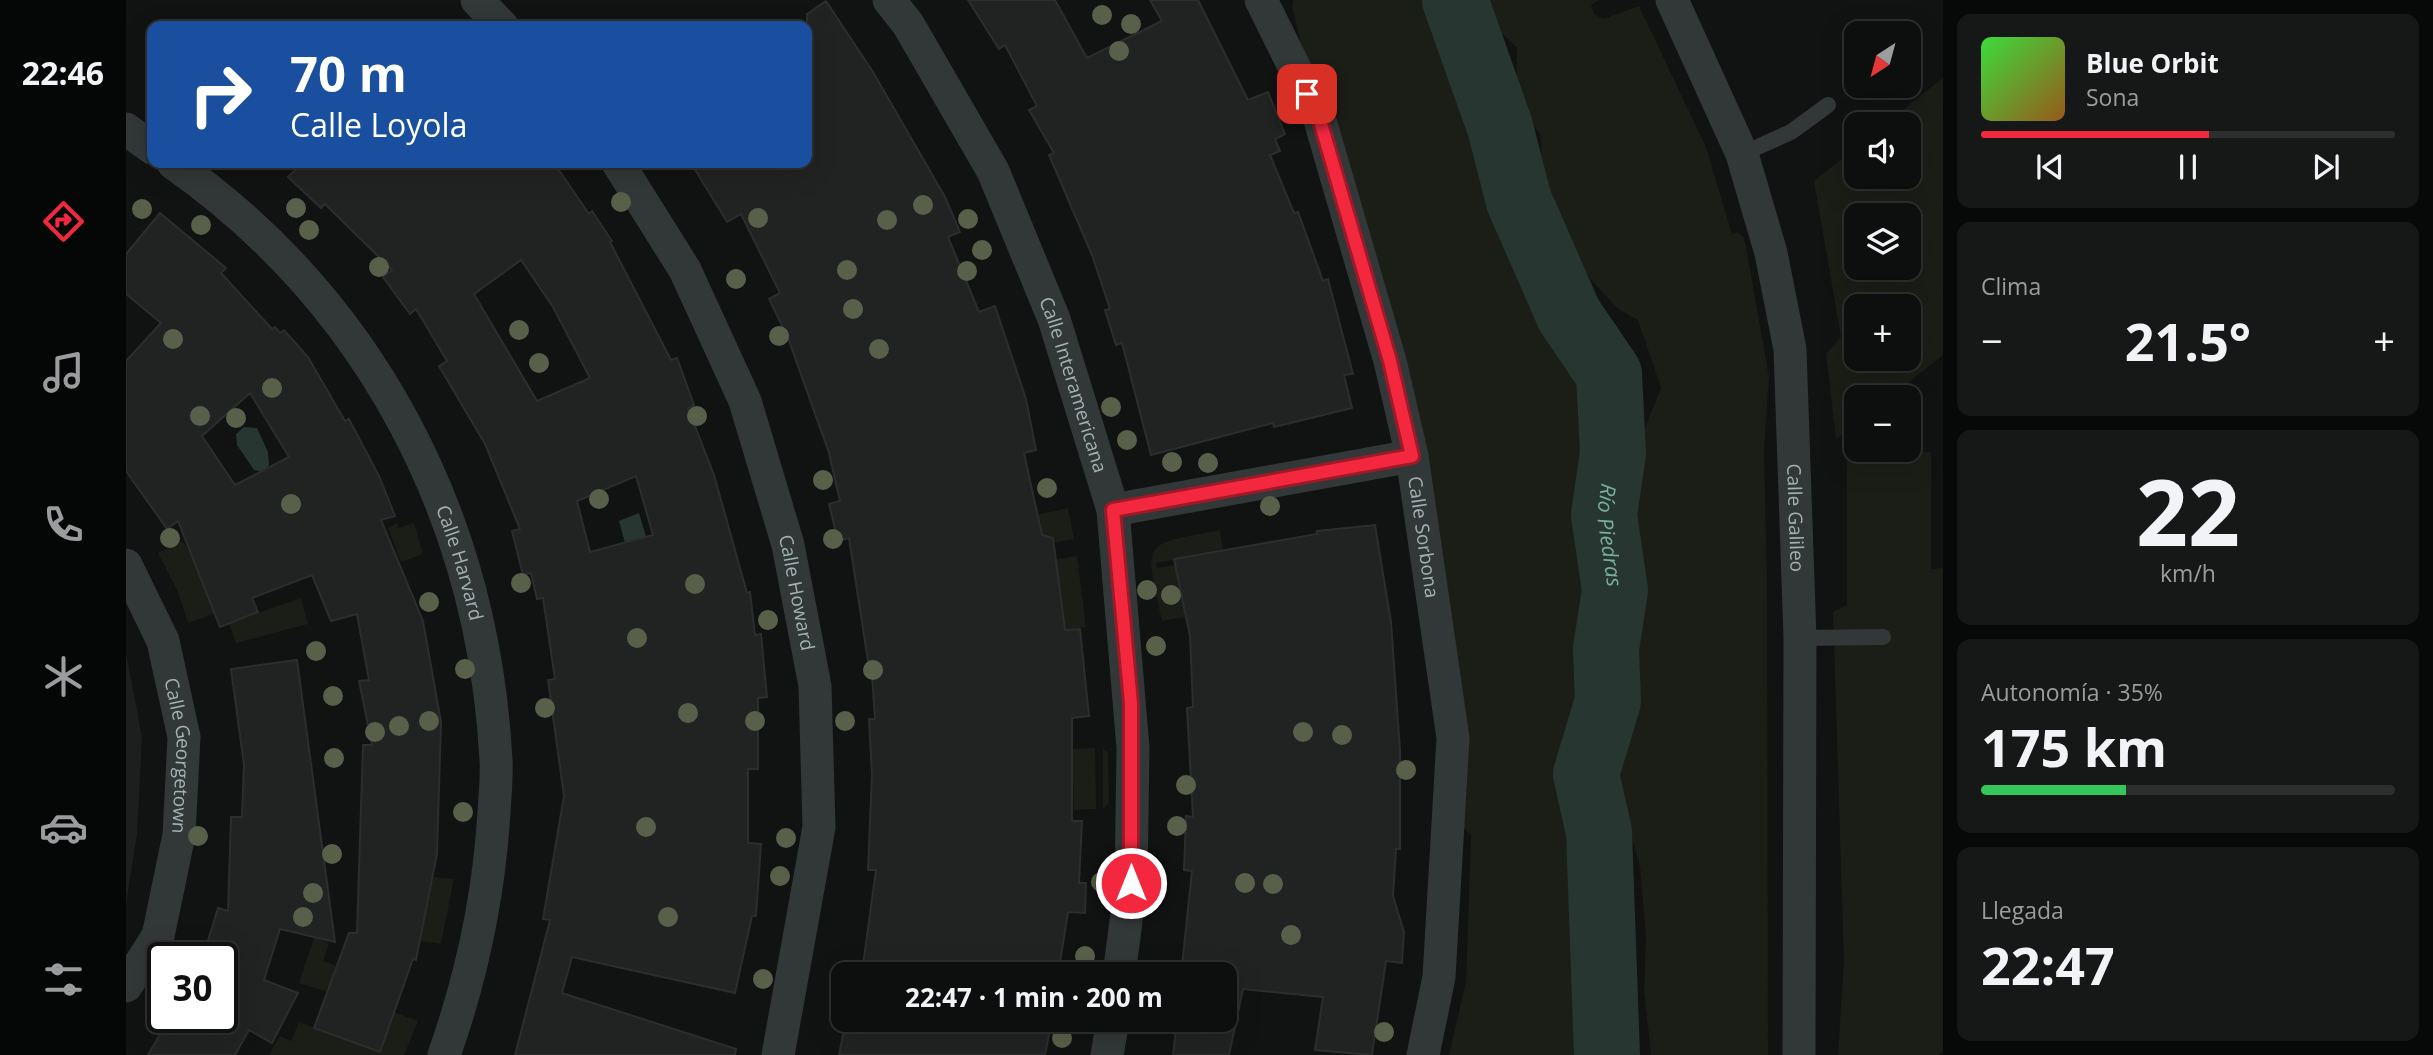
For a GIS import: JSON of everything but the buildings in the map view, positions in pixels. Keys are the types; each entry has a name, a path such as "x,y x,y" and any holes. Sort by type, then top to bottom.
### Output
{"street":[{"path":"477,0 497,21"},
{"name":"Calle Interamericana","path":"889,0 908,24 993,170 1054,320 1113,510 1133,748 1131,883 1121,962"},
{"name":"Calle Sorbona","path":"1261,0 1319,117 1390,361 1412,456 1453,738 1439,977 1423,1055"},
{"name":"Calle Galileo","path":"1672,0 1742,154 1771,253 1790,349 1800,638 1799,1055"},
{"path":"126,130 147,145"},
{"name":"Calle Harvard","path":"180,168 238,213 297,269 347,332 395,400 427,465 457,541 475,604 488,679 496,762 491,849 480,934 462,1005 444,1055"},
{"name":"Calle Howard","path":"621,168 685,270 745,401 788,545 815,686 819,827 778,1055"},
{"path":"1113,510 1412,456"},
{"name":"Calle Georgetown","path":"126,565 163,641 184,737 178,835 158,936 126,986"},
{"path":"1107,1055 1111,1032"}],"lane":[{"path":"1742,154 1791,132 1828,105"},
{"path":"1800,638 1883,637"}],"shaded area":[{"path":"1293,0 1445,0 1444,7 1457,36 1477,98 1505,219 1525,237 1535,256 1531,288 1540,319 1575,376 1600,448 1593,480 1592,506 1598,546 1597,575 1605,589 1585,633 1584,713 1574,775 1594,783 1600,817 1581,840 1578,870 1575,933 1577,978 1585,1006 1582,1055 1449,1055 1466,981 1471,835 1439,805 1462,712 1292,6"},
{"path":"1475,0 1599,0 1591,5 1594,14 1603,19 1639,6 1706,147 1732,234 1737,232 1743,237 1746,246 1769,377 1764,449 1767,583 1768,1055 1651,1055 1644,992 1646,937 1640,867 1627,822 1611,816 1603,790 1607,762 1635,710 1637,601 1629,484 1643,432 1661,388 1638,320 1618,309 1547,231 1539,205 1537,185 1542,159 1540,134 1517,105 1517,48 1482,14"},
{"path":"1943,78 1943,355 1905,385 1844,385 1844,433 1836,439 1826,354 1841,337 1814,181 1844,157 1844,189 1921,189 1921,112 1900,112 1918,98 1922,98 1922,95"},
{"path":"244,427 257,428 268,452 269,465 264,472 254,470 237,445 236,434"},
{"path":"1921,452 1931,452 1931,569 1943,568 1943,1051 1938,1055 1838,1055 1844,961 1833,612 1847,605 1847,462 1921,462"},
{"path":"1068,508 1074,539 1053,543 1053,538 1048,539 1047,535 1014,540 1056,559 1077,556 1086,627 970,640 1018,519"},
{"path":"639,513 653,560 631,565 619,521"},
{"path":"397,523 399,528 414,523 423,554 401,562 388,528"},
{"path":"1220,530 1223,551 1156,563 1157,568 1176,565 1186,617 1162,621 1151,561 1154,551 1161,544"},
{"path":"182,541 190,552 215,613 188,623 178,592 158,553"},
{"path":"301,598 308,624 236,643 229,623"},
{"path":"126,653 142,737 137,834 126,904"},
{"path":"1095,748 1096,809 1074,810 1072,749"},
{"path":"1103,749 1108,753 1109,803 1103,809"},
{"path":"433,877 454,879 441,944 420,941"},
{"path":"314,938 329,943 323,961 337,966 327,992 299,983"},
{"path":"394,1012 418,1021 404,1055 269,1055 280,1036 291,1041 299,1022 379,1051"}],"waterway":[{"name":"Río Piedras","path":"1455,0 1500,127 1519,201 1569,315 1609,374 1613,453 1604,515 1615,590 1606,649 1608,701 1586,774 1599,832 1607,1055"}],"route":[{"path":"1131,883 1131,703 1113,510 1412,456 1390,361 1319,117 1307,94"}]}
